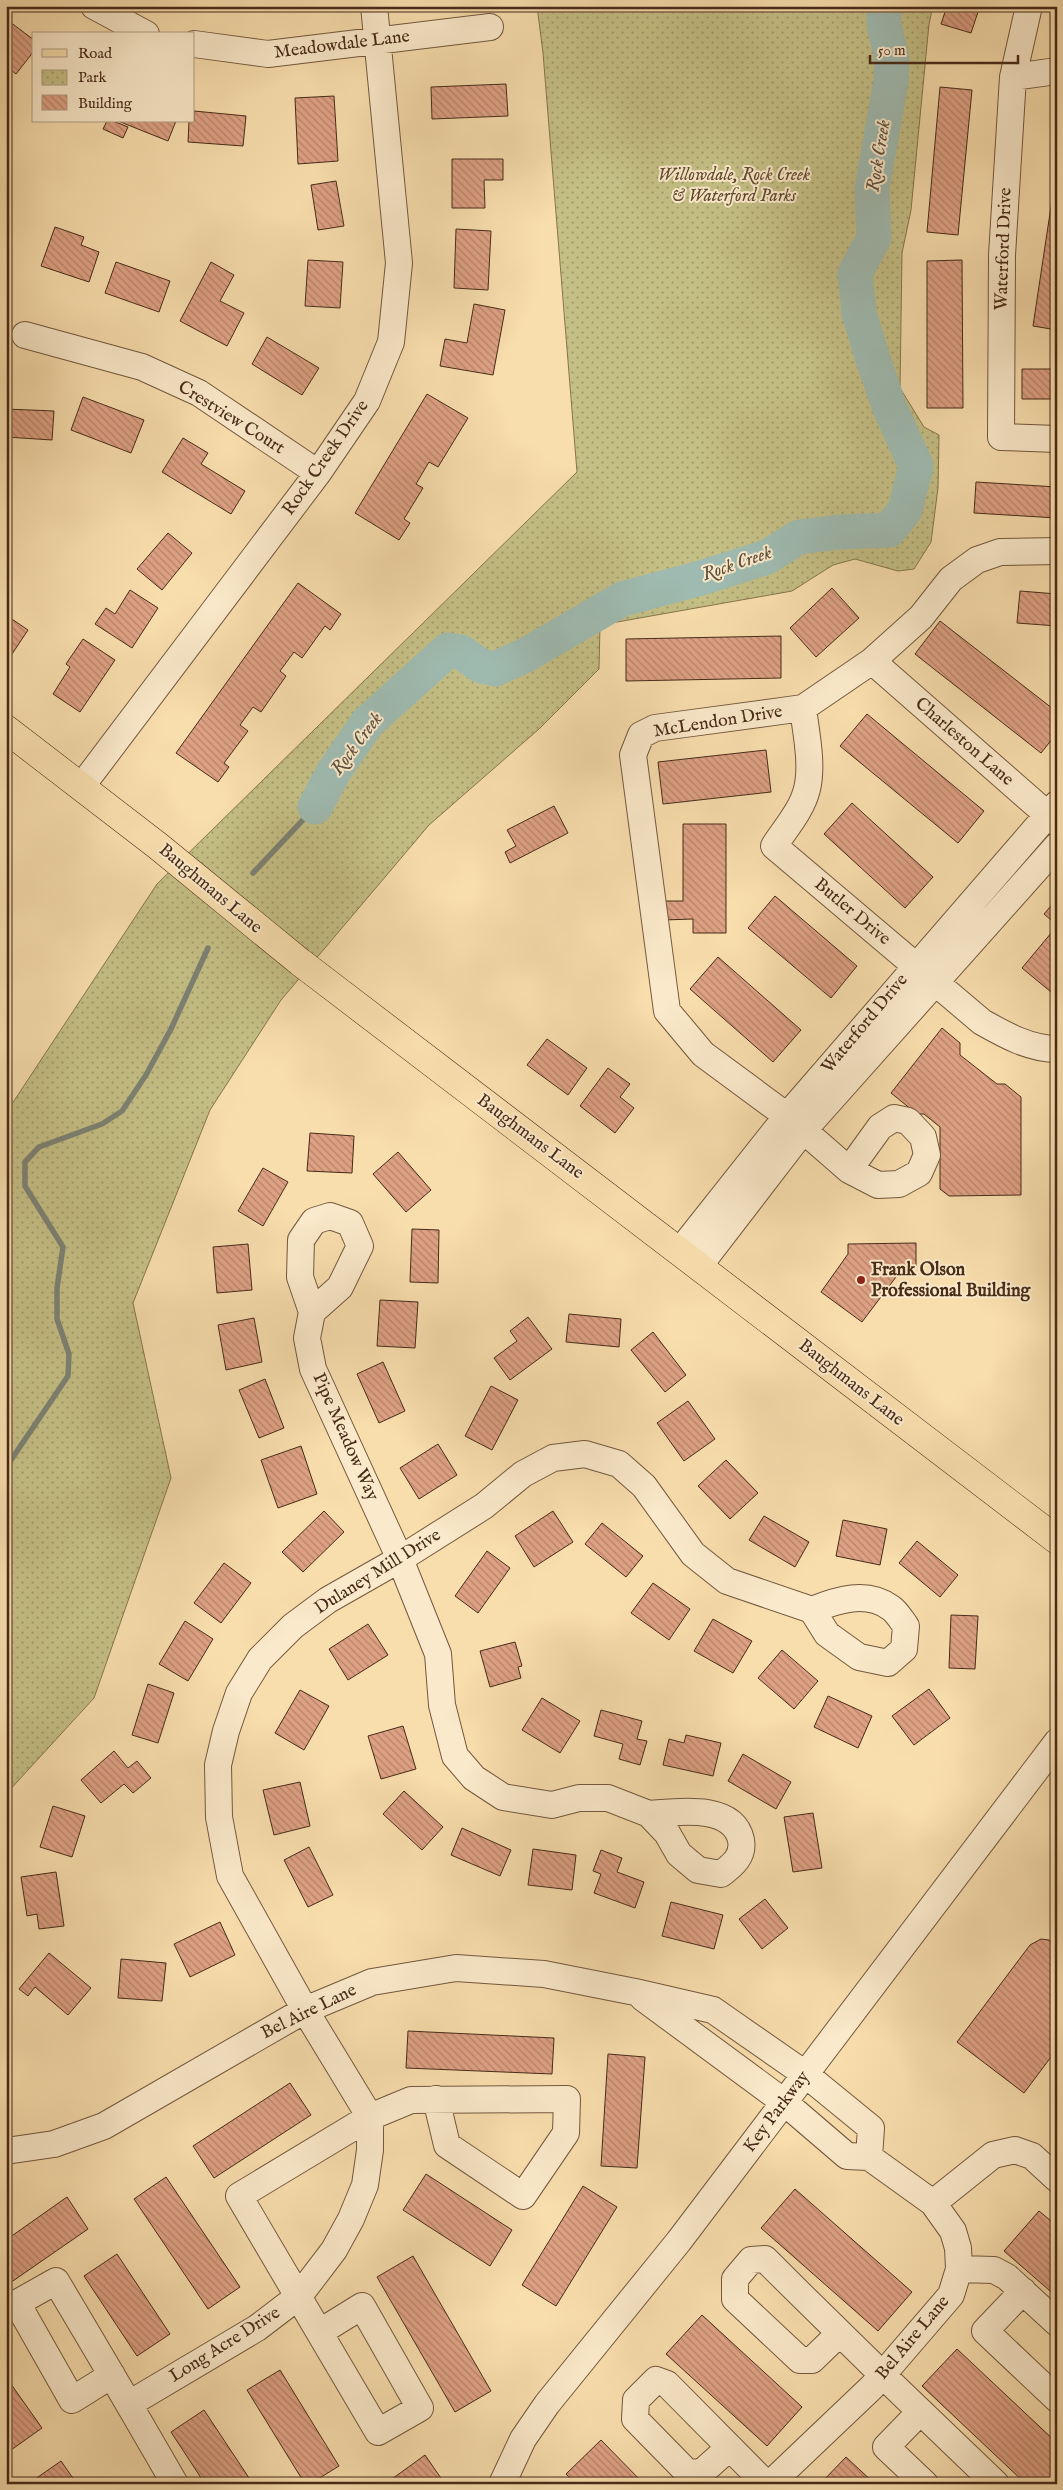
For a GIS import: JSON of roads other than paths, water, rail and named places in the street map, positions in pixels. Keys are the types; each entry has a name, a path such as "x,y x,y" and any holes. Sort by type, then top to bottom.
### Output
{"main road":[{"name":"Baughmans Lane","path":"6,729 158,846 300,962 1057,1540"}],"street":[{"path":"94,6 142,32"},
{"name":"Rock Creek Drive","path":"81,787 318,473 367,401 392,342 399,263 374,6"},
{"name":"Waterford Drive","path":"1029,6 1013,77 1002,255 1001,437 1057,438"},
{"name":"Meadowdale Lane","path":"195,44 268,54 490,27"},
{"path":"1013,77 1057,70"},
{"name":"Crestview Court","path":"25,335 142,367 199,394 318,473"},
{"name":"McLendon Drive","path":"849,1170 794,1124 703,1054 667,1011 633,755 641,736 655,728 803,708 872,661 922,617 951,579 977,560 1000,552 1057,552"},
{"name":"Charleston Lane","path":"872,661 1054,814"},
{"name":"Butler Drive","path":"803,708 808,768 807,789 795,814 774,846 982,1022 1012,1038 1048,1049 1057,1049"},
{"name":"Waterford Drive","path":"690,1258 794,1124 924,974 1054,814"},
{"name":"Waterford Drive","path":"924,974 1057,846"},
{"name":"Pipe Meadow Way","path":"312,1312 307,1338 313,1369 400,1559 438,1654 442,1704 455,1756 474,1778 503,1797 552,1805 579,1798 608,1798 649,1814"},
{"name":"Dulaney Mill Drive","path":"305,2010 230,1876 219,1817 218,1765 226,1731 239,1693 260,1659 293,1626 328,1600 400,1559 484,1506 522,1474 553,1458 585,1454 619,1464 644,1486 693,1554 727,1581 812,1610"},
{"name":"Key Parkway","path":"502,2484 523,2439 547,2404 679,2241 1057,1742"},
{"name":"Bel Aire Lane","path":"6,2151 54,2144 104,2126 305,2010 372,1982 456,1968 544,1974 713,2010 805,2074 871,2128 869,2157"},
{"name":"Bel Aire Lane","path":"635,1992 784,2102 847,2156 869,2157 933,2203 953,2231 958,2248 959,2269 951,2296 882,2376 768,2484"},
{"path":"305,2010 370,2117"},
{"path":"320,2332 362,2306 420,2408 378,2432 320,2332 300,2296 239,2196 370,2117 411,2100 436,2099 567,2099 566,2133 523,2196 447,2145 436,2099"},
{"name":"Long Acre Drive","path":"129,2404 257,2328 300,2296 334,2250 351,2219 365,2185 370,2150 370,2117"},
{"path":"933,2203 994,2155 1016,2150 1032,2156 1057,2180"},
{"path":"959,2269 994,2270 1007,2277 1057,2324"},
{"path":"1022,2291 985,2331 1057,2399"},
{"path":"840,2333 882,2376 996,2484"},
{"path":"112,2375 175,2484"},
{"path":"920,2412 886,2447 925,2484"},
{"path":"729,2448 768,2484"}],"waterway":[{"name":"Rock Creek","path":"315,807 333,773 367,723 448,650 461,652 481,666 495,669 526,655 622,599 701,578 767,557 799,537 840,532 889,530 905,510 916,466 889,406 871,353 859,313 855,273 874,238 872,188 891,81 892,58 884,26 884,6"},
{"name":"Rock Creek","path":"253,873 315,807"},
{"name":"Rock Creek","path":"6,1472 9,1463 68,1376 69,1354 57,1319 57,1288 63,1247 25,1186 25,1162 39,1147 102,1124 122,1111 146,1075 171,1029 208,948"}],"place":[{"name":"Frank Olson Professional Building","path":"861,1280"}],"park label":[{"name":"Willowdale, Rock Creek & Waterford Parks","path":"734,185"}]}
